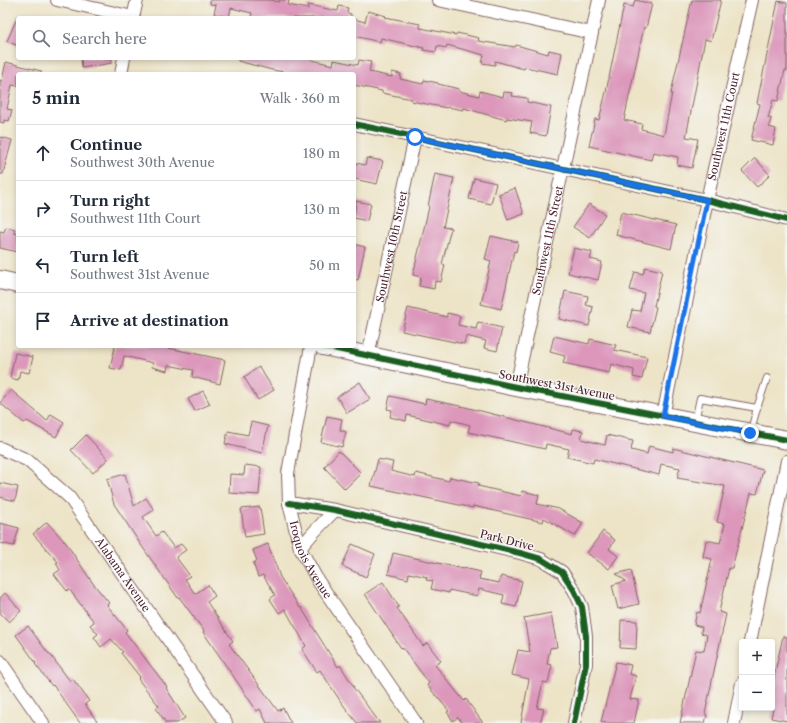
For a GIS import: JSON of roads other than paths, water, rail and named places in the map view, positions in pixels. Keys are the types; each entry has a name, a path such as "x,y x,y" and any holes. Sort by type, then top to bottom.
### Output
{"main road":[{"path":"0,280 16,284"},
{"name":"Southwest 31st Avenue","path":"332,348 694,423 787,440"}],"street":[{"path":"57,0 129,16"},
{"path":"133,16 137,0"},
{"path":"438,0 592,33"},
{"name":"Southwest 11th Street","path":"516,387 599,0"},
{"name":"Southwest 11th Court","path":"663,416 707,200 752,0"},
{"path":"122,72 124,60"},
{"path":"356,124 707,200 787,220"},
{"name":"Southwest 10th Street","path":"368,356 415,137"},
{"name":"Iroquois Avenue","path":"312,348 288,472 289,503 300,548 318,581 416,723"},
{"name":"Alabama Avenue","path":"0,448 27,460 69,497 226,723"},
{"path":"751,639 787,460"},
{"name":"Park Drive","path":"289,503 335,510 520,553 541,559 562,572 574,590 582,607 586,636 586,664 574,723"},
{"path":"300,548 335,510"},
{"path":"0,661 43,723"},
{"path":"734,723 739,698"}],"lane":[{"path":"750,433 767,378"},
{"path":"694,423 700,398 758,408"}]}
